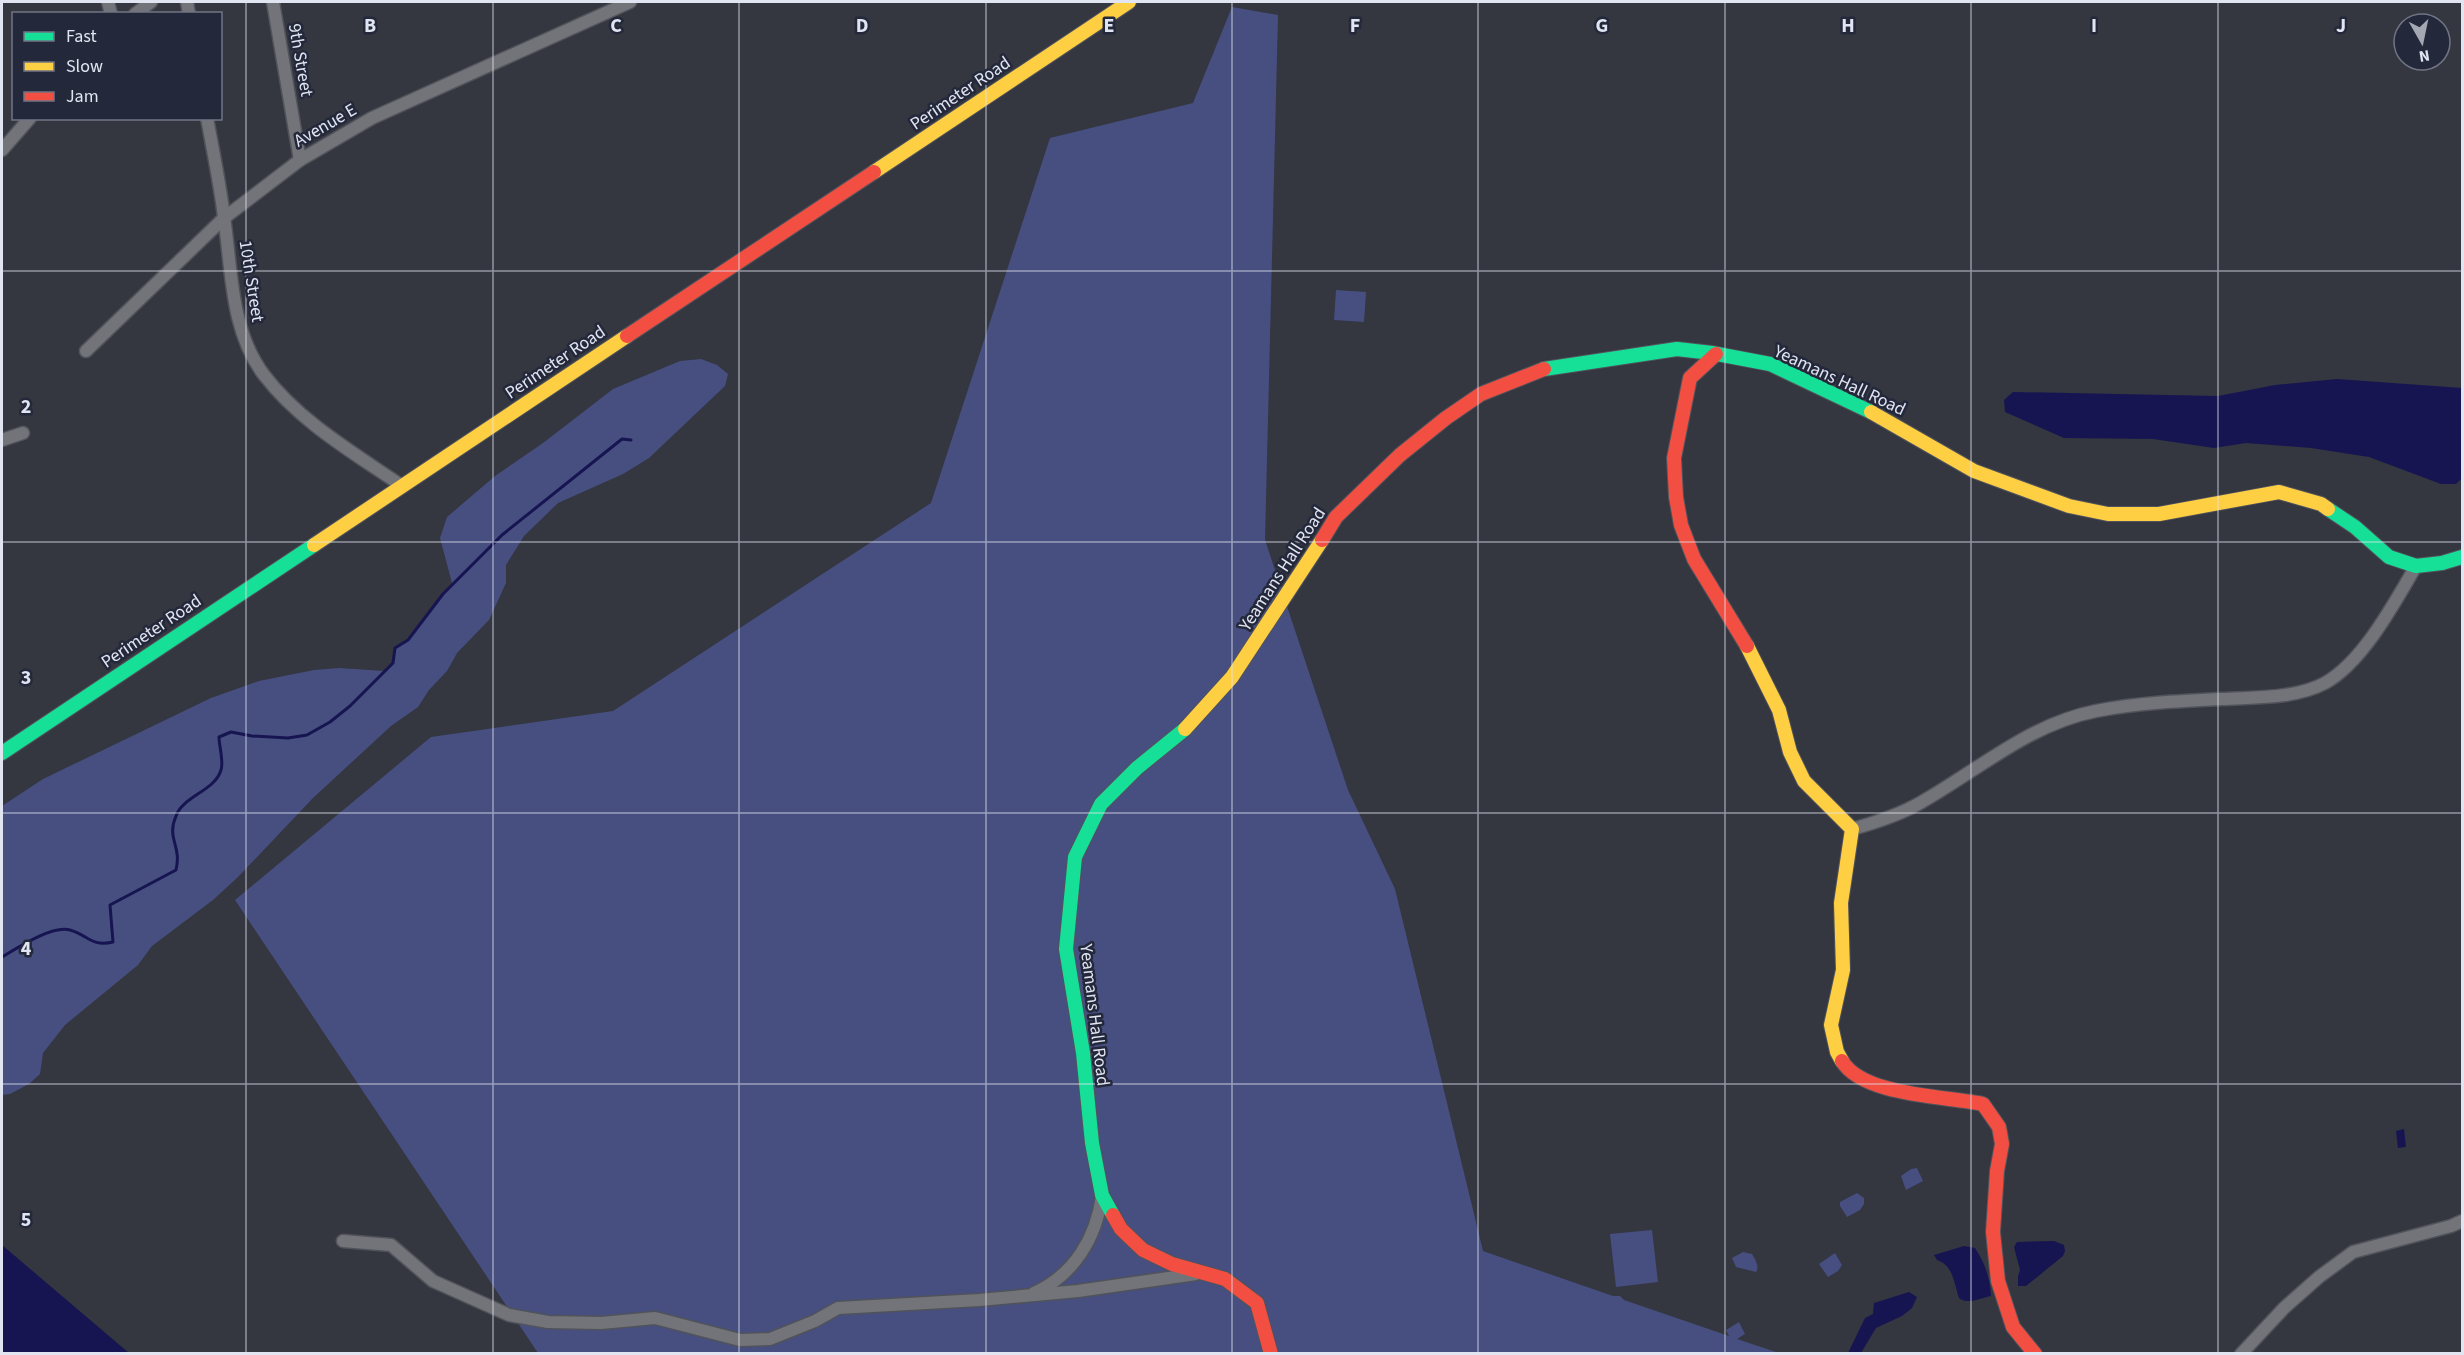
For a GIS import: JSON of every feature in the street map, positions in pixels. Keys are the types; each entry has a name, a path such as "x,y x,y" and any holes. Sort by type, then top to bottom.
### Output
{"street":[{"path":"138,12 151,2"},
{"name":"9th Street","path":"273,2 300,160"},
{"name":"Avenue E","path":"86,351 225,218 300,160 372,118 630,2"},
{"name":"Perimeter Road","path":"2,753 1129,2"},
{"path":"2,150 28,120"},
{"name":"10th Street","path":"207,120 225,218 232,290 249,350 262,373 303,416 402,486"},
{"name":"Yeamans Hall Road","path":"1270,1347 1257,1304 1225,1280 1172,1264 1143,1250 1121,1229 1102,1195 1092,1143 1083,1053 1066,949 1075,857 1101,804 1137,768 1191,724 1232,677 1283,602 1336,517 1400,455 1446,418 1482,394 1540,370 1677,349 1716,354 1770,364 1888,421 1974,471 2069,506 2108,514 2159,514 2279,492 2321,504 2355,527 2389,557 2416,566 2442,563 2463,557"},
{"path":"1716,354 1690,378 1683,405 1674,458 1676,497 1681,525 1694,560 1731,617 1759,668 1779,710 1790,752 1804,781 1852,829"},
{"path":"2,440 23,432"},
{"path":"1852,829 1918,804 2006,748 2052,725 2074,717 2095,711 2160,703 2298,692 2325,683 2342,670 2371,639 2416,566"},
{"path":"1852,829 1841,877 1840,931 1843,968 1835,1002 1832,1031 1836,1049 1842,1063 1854,1075 1875,1086 1983,1104 1999,1127 2002,1144 1997,1171 1993,1232 1998,1281 2013,1327 2035,1353"},
{"path":"1029,1295 1041,1290 1076,1261 1089,1243 1099,1218 1102,1195"},
{"path":"2241,1353 2283,1308 2353,1252 2463,1221"},
{"path":"343,1241 391,1245 433,1281 509,1315 548,1322 601,1323 654,1318 740,1340 770,1339 838,1308 1078,1291 1203,1273"},
{"path":"1262,1353 1270,1347"}],"shaded area":[{"path":"1232,7 1278,15 1265,540 1348,790 1395,889 1483,1251 1613,1296 1620,1296 1624,1300 1729,1336 1726,1330 1739,1322 1745,1334 1737,1339 1779,1353 538,1353 235,900 431,737 613,711 931,503 1050,138 1193,103"},
{"path":"1336,290 1366,292 1364,322 1334,320"},
{"path":"701,359 717,365 728,374 725,386 649,458 623,474 558,503 524,536 506,565 506,583 489,620 457,653 447,671 429,690 418,707 391,726 313,798 213,900 152,946 138,965 65,1025 43,1053 40,1074 29,1084 10,1094 2,1095 2,806 43,779 211,698 259,681 314,670 339,668 384,671 393,663 395,648 408,640 452,583 440,538 447,517 495,476 543,443 613,389 680,361"},
{"path":"2337,379 2462,388 2462,478 2456,484 2441,484 2369,457 2311,448 2246,443 2214,448 2153,439 2064,438 2005,412 2004,400 2013,392 2218,396 2275,385"},
{"path":"2404,1129 2406,1147 2398,1148 2396,1131"},
{"path":"1917,1168 1923,1181 1906,1190 1901,1176"},
{"path":"1857,1193 1864,1198 1864,1204 1860,1210 1847,1217 1840,1202"},
{"path":"1652,1230 1658,1282 1616,1287 1610,1234"},
{"path":"2054,1241 2064,1245 2063,1256 2026,1286 2018,1286 2020,1270 2014,1247 2017,1242"},
{"path":"2,1245 129,1353 2,1353"},
{"path":"1964,1246 1975,1248 1982,1259 1991,1296 1970,1301 1959,1298 1950,1270 1934,1255"},
{"path":"1743,1252 1752,1254 1757,1265 1756,1272 1736,1267 1732,1258"},
{"path":"1835,1253 1842,1265 1838,1271 1828,1277 1819,1264"},
{"path":"1909,1292 1917,1297 1912,1308 1902,1316 1876,1328 1861,1353 1848,1353 1865,1318 1873,1314 1874,1303"}],"waterway":[{"path":"2,957 35,938 63,929 76,932 94,942 113,942 110,905 176,870 177,854 173,824 185,803 206,789 218,777 222,763 219,737 231,732 288,738 307,735 330,722 350,706 393,663 395,648 408,640 443,594 502,535 622,439 631,440"}],"traffic: fast":[{"path":"1544,369 1677,349 1712,353 1770,364 1871,412"},
{"path":"2328,509 2355,527 2389,557 2416,566 2442,563 2462,557"},
{"path":"2,753 314,545"},
{"path":"1113,1215 1102,1195 1092,1143 1083,1053 1066,949 1075,857 1101,804 1137,768 1185,729"}],"traffic: slow":[{"path":"874,172 1129,2"},
{"path":"314,545 627,336"},
{"path":"1871,412 1974,471 2069,506 2108,514 2159,514 2279,492 2321,504 2328,509"},
{"path":"1185,729 1232,677 1322,540"},
{"path":"1747,646 1779,710 1790,752 1804,781 1852,829 1841,903 1843,970 1831,1025 1837,1052 1842,1061"}],"traffic: jam":[{"path":"627,336 874,172"},
{"path":"1716,354 1690,378 1674,458 1676,497 1681,525 1694,559 1747,646"},
{"path":"1322,540 1336,517 1400,455 1446,418 1481,394 1544,369"},
{"path":"1842,1061 1853,1073 1886,1088 1983,1104 1999,1127 2002,1144 1997,1171 1993,1232 1998,1281 2013,1327 2035,1354"},
{"path":"1113,1215 1121,1229 1143,1250 1172,1264 1225,1279 1257,1303 1271,1354"}]}
